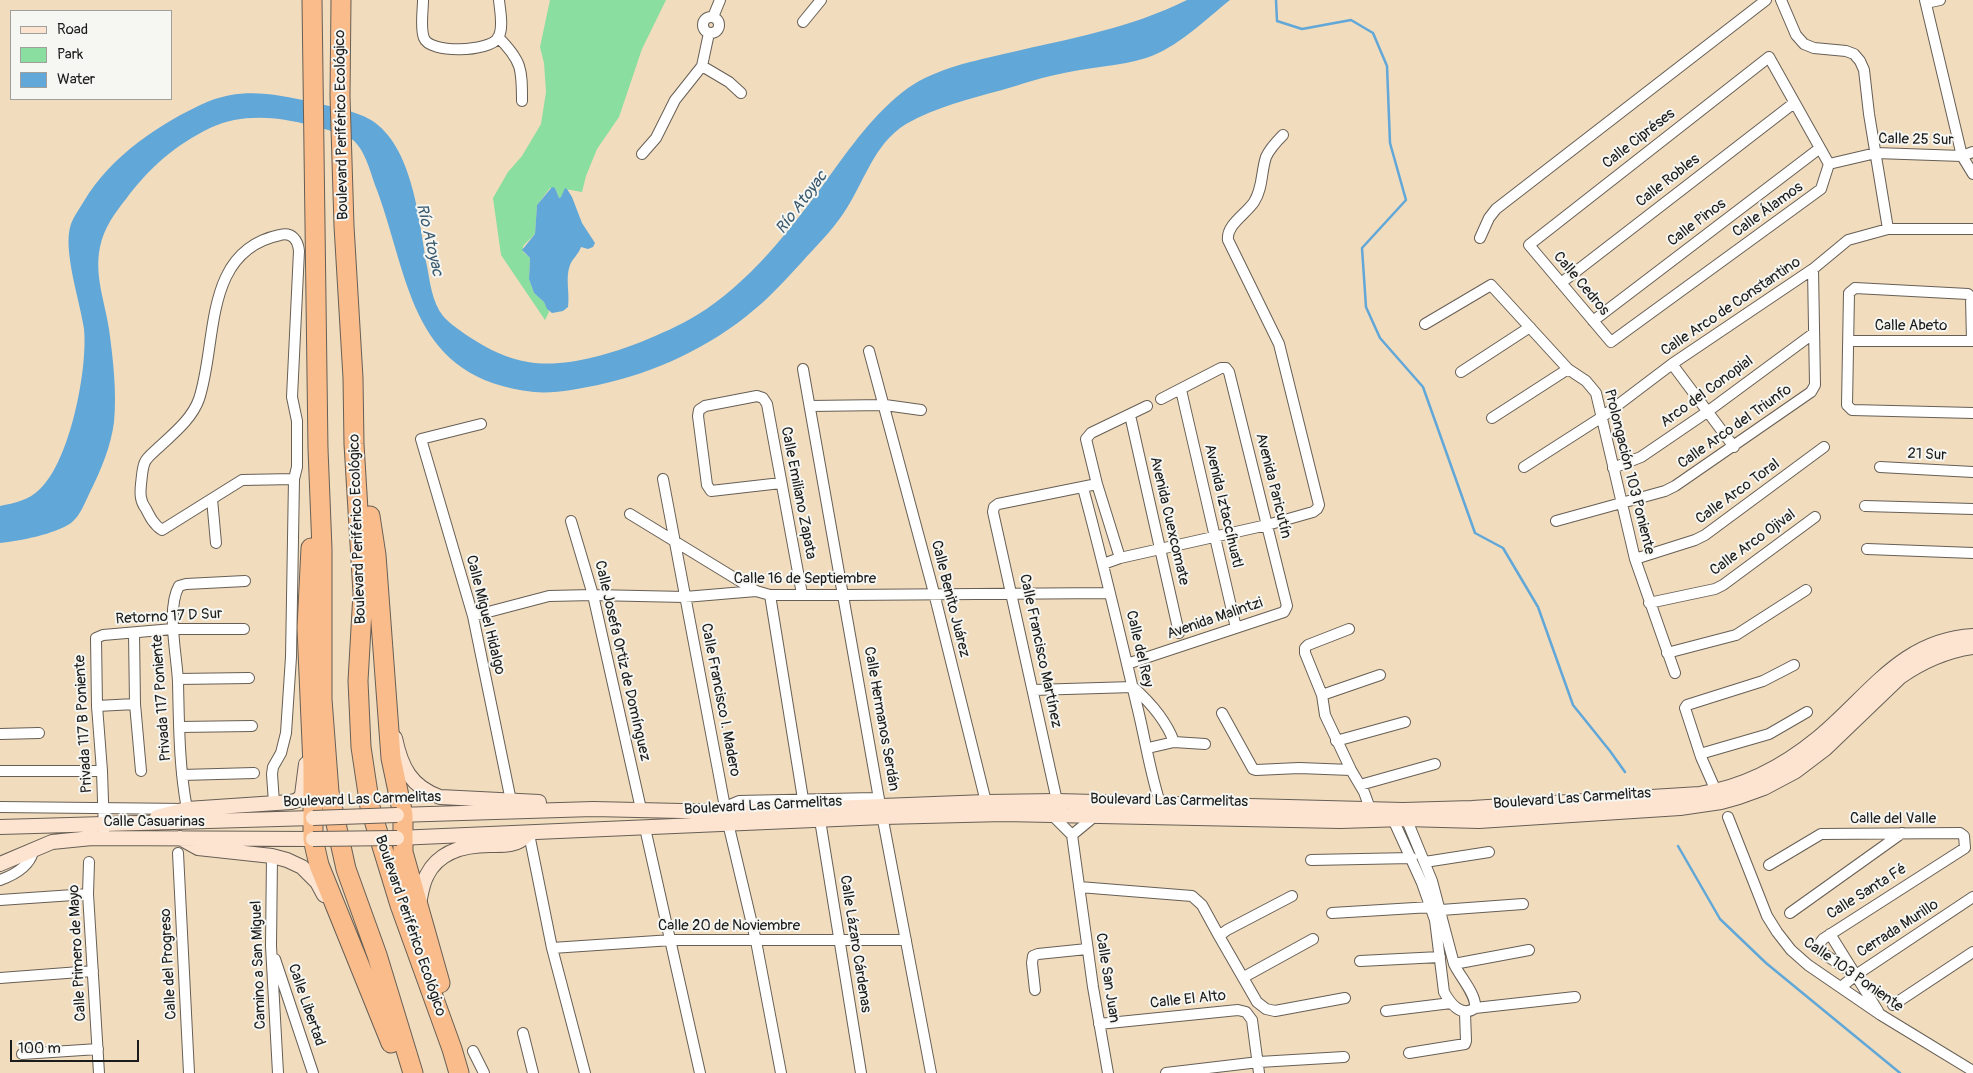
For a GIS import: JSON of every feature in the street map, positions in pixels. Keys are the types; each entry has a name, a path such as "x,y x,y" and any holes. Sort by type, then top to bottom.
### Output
{"highway":[{"name":"Boulevard Periférico Ecológico","path":"312,0 318,449 322,548 322,699 329,792 346,869 377,955 413,1073"},
{"name":"Boulevard Periférico Ecológico","path":"341,0 340,96 344,226 363,593 358,681 361,747 370,806 400,905 459,1073"},
{"path":"354,444 366,493 376,554 383,668 391,758 400,815 400,838 440,980 452,1049"},
{"path":"318,449 307,628 313,766 313,839 318,865 376,1003 402,1073"}],"main road":[{"name":"Boulevard Las Carmelitas","path":"1397,814 1479,821 1680,808 1721,802 1739,797 1776,782 1811,761 1900,677 1951,645 1973,636"},
{"name":"Boulevard Las Carmelitas","path":"313,839 529,834 645,828 727,818 882,811 986,802 1057,801 1163,810 1397,814 1716,791 1747,782 1793,757 1819,738 1901,662 1932,644 1973,647"},
{"path":"383,668 396,744 402,761 414,782 421,788 440,797 580,803 593,809"},
{"path":"136,822 187,809 298,800 302,795 311,731"},
{"name":"Boulevard Las Carmelitas","path":"0,827 104,831 136,822 593,809 641,809 727,818 820,820 882,811 1095,816 1163,810"},
{"name":"Calle Casuarinas","path":"0,864 33,852 52,842 104,831 180,838 313,839"},
{"path":"418,905 428,873 437,862 449,853 473,845 509,845 517,843 529,834"},
{"path":"180,838 198,848 272,856 302,867 317,882 342,924"}],"street":[{"path":"423,0 424,39 429,45 441,48 477,48 488,46 498,37 501,25 499,0"},
{"path":"642,154 656,138 675,100 702,66 709,33 705,32 702,25 706,19 713,17 720,0"},
{"path":"803,22 821,0"},
{"path":"1480,238 1489,218 1496,209 1766,0"},
{"path":"1781,0 1796,36 1804,44 1814,48 1846,50 1854,54 1860,61 1864,70 1869,114 1888,229"},
{"path":"1940,0 1925,2 1962,156 1973,174"},
{"path":"498,37 517,58 522,72 522,101"},
{"name":"Calle Cipréses","path":"1529,245 1769,57 1794,104"},
{"path":"702,66 729,82 741,93"},
{"path":"1794,104 1829,164"},
{"name":"Calle Robles","path":"1561,283 1794,104"},
{"path":"1103,564 1120,558 1267,525 1313,512 1319,505 1280,344 1228,240 1227,234 1229,229 1250,208 1256,198 1261,186 1265,158 1269,150 1283,135"},
{"name":"Calle Pinos","path":"1593,321 1820,148"},
{"name":"Calle 25 Sur","path":"1829,164 1876,153 1962,156 1973,152"},
{"name":"Calle Álamos","path":"1611,342 1819,192 1829,164"},
{"name":"Calle Arco de Constantino","path":"1524,467 1602,417 1672,364 1814,269 1848,240 1888,229 1973,229"},
{"path":"274,803 272,774 286,733 291,657 294,479 297,467 297,421 292,397 300,251 298,242 292,235 281,234 248,248 238,257 226,277 218,298 198,401 184,423 145,460 140,494 142,502 156,526 162,530 242,480 294,479"},
{"name":"Calle Cedros","path":"1529,245 1611,342"},
{"name":"Calle Arco del Triunfo","path":"1556,521 1665,491 1675,486 1734,447 1814,389 1814,269"},
{"name":"Prolongación 103 Poniente","path":"1425,324 1491,285 1568,369 1593,387 1602,417 1635,558 1649,603 1675,673"},
{"path":"1972,341 1970,297 1968,294 1855,288 1849,293 1847,405 1852,410 1973,413"},
{"path":"1461,372 1530,327"},
{"name":"Arco del Conopial","path":"1614,468 1641,457 1708,412 1814,333"},
{"name":"Calle Abeto","path":"1849,341 1972,341"},
{"name":"Calle Benito Juárez","path":"869,350 885,404 934,593 986,802"},
{"path":"1672,364 1734,447"},
{"name":"Avenida Paricutín","path":"1180,390 1216,370 1226,368 1229,372 1287,606 1284,612"},
{"name":"Calle Hermanos Serdán","path":"803,369 931,1073"},
{"path":"1492,418 1568,369"},
{"path":"1161,399 1180,390"},
{"name":"Avenida Iztaccíhuatl","path":"1180,390 1236,628"},
{"name":"Calle Emiliano Zapata","path":"781,483 711,491 707,485 698,416 699,410 705,406 757,396 763,398 766,404 781,483 802,594"},
{"path":"810,406 885,404 921,410"},
{"path":"1120,558 1097,484 1086,439 1091,433 1147,406"},
{"name":"Avenida Cuexcomate","path":"1130,415 1180,633"},
{"name":"Calle Miguel Hidalgo","path":"481,424 421,439 473,616 511,801"},
{"name":"Calle Arco Toral","path":"1635,558 1695,540 1705,535 1824,447"},
{"name":"21 Sur","path":"1880,467 1973,472"},
{"name":"Calle Francisco I. Madero","path":"663,479 727,818 756,941 781,1073"},
{"path":"1083,488 1097,484"},
{"name":"Calle Francisco Martínez","path":"1057,801 1034,690 993,512 994,507 998,504 1083,488"},
{"name":"Calle del Rey","path":"1083,488 1128,664 1148,748 1156,794 1163,810"},
{"path":"212,499 216,543"},
{"path":"1865,506 1973,509"},
{"path":"630,514 756,591"},
{"name":"Calle Arco Ojival","path":"1649,603 1715,589 1723,585 1815,517"},
{"name":"Calle Josefa Ortiz de Domínguez","path":"571,521 593,594 641,809"},
{"path":"1867,548 1973,553"},
{"name":"Privada 117 Poniente","path":"187,809 182,775 178,680 173,629 175,593 179,586 245,581"},
{"path":"1667,653 1736,635 1806,590"},
{"name":"Calle 16 de Septiembre","path":"473,616 549,596 593,594 685,597 756,591 770,594 844,596 934,593 1110,593"},
{"path":"770,594 803,799"},
{"name":"Avenida Malintzi","path":"1128,664 1284,612"},
{"name":"Retorno 17 D Sur","path":"96,638 103,635 173,629 244,629"},
{"path":"1349,629 1308,645 1305,648 1305,653 1322,695 1325,715 1350,770 1360,785 1372,814"},
{"path":"134,633 135,704 141,771"},
{"name":"Privada 117 B Poniente","path":"96,638 96,706 102,771 104,831"},
{"path":"1716,791 1700,754 1685,708 1690,702 1763,681 1794,665"},
{"path":"1322,695 1380,676"},
{"path":"178,680 248,678"},
{"path":"1034,690 1133,687 1149,702 1163,720 1174,742"},
{"path":"96,706 135,704"},
{"path":"1700,754 1769,734 1807,712"},
{"path":"1222,713 1253,769 1350,770"},
{"path":"1336,741 1405,722"},
{"path":"179,727 252,726"},
{"path":"0,734 39,733"},
{"path":"1148,748 1174,742 1206,744"},
{"path":"1360,785 1435,764"},
{"path":"0,771 102,771"},
{"path":"182,775 254,773"},
{"name":"Boulevard Las Carmelitas","path":"727,818 732,804 739,801 874,798 882,811"},
{"path":"0,807 187,809"},
{"path":"1397,814 1412,858 1436,909 1442,986 1451,1004"},
{"path":"1397,814 1424,862 1436,909 1454,964 1461,979 1473,994 1476,1004 1470,1010 1466,1041 1463,1045 1409,1053"},
{"path":"1052,815 1072,835 1095,816"},
{"name":"Calle 103 Poniente","path":"1728,817 1767,916 1791,950 1808,965 1881,1015 1973,1071"},
{"name":"Calle Lázaro Cárdenas","path":"820,820 862,1073"},
{"path":"645,828 672,940 700,1073"},
{"path":"1790,913 1902,833"},
{"name":"Calle del Valle","path":"1769,865 1821,834 1960,833 1964,836"},
{"path":"529,834 552,948 585,1073"},
{"name":"Calle San Juan","path":"1072,835 1099,1024 1108,1073"},
{"name":"Calle Santa Fé","path":"1856,975 1821,952 1820,943 1830,934 1965,848 1964,836"},
{"path":"0,880 21,869 32,857 33,852"},
{"path":"1424,862 1489,852"},
{"name":"Calle del Progreso","path":"178,854 190,1073"},
{"name":"Camino a San Miguel","path":"272,856 271,946 278,1073"},
{"path":"1311,860 1412,858"},
{"name":"Calle Primero de Mayo","path":"90,862 88,894 99,1073"},
{"path":"1079,887 1192,896 1202,905 1257,1002 1266,1008 1275,1011 1345,998"},
{"path":"0,900 88,894"},
{"path":"1219,936 1292,896"},
{"name":"Cerrada Murillo","path":"1841,987 1973,897"},
{"path":"1332,913 1523,904"},
{"path":"1830,934 1881,1015"},
{"path":"1244,977 1313,939"},
{"name":"Calle 20 de Noviembre","path":"552,948 672,940 840,942 906,940"},
{"name":"Calle Libertad","path":"271,946 314,1073"},
{"path":"1036,990 1032,963 1033,956 1088,949"},
{"path":"1454,964 1528,950"},
{"path":"1893,1005 1973,952"},
{"path":"1360,961 1440,957"},
{"path":"0,978 93,971"},
{"path":"1386,1011 1451,1004 1470,1010 1575,997"},
{"name":"Calle El Alto","path":"1099,1024 1238,1010 1246,1012 1252,1020 1259,1068"},
{"path":"523,1033 533,1073"},
{"path":"22,1054 98,1050"},
{"path":"473,1051 484,1073"},
{"path":"1166,1073 1259,1068 1344,1057"}],"green space":[{"path":"550,0 666,0 642,49 619,117 597,149 582,192 565,189 559,198 555,188 550,188 537,205 535,234 523,246 523,252 530,258 529,279 534,293 544,302 549,312 545,320 501,255 493,198 508,172 522,156 541,124 546,92 544,63 540,47"}],"water":[{"path":"1187,0 1230,0 1180,41 1146,58 1040,79 953,104 906,124 885,142 877,153 850,202 828,233 773,293 738,323 701,347 661,366 619,380 566,391 534,392 493,383 462,368 439,347 422,321 409,292 368,164 358,145 353,140 341,134 314,126 271,118 240,119 210,128 185,142 153,167 114,216 102,240 98,257 98,268 112,352 115,411 113,431 108,449 82,508 71,523 64,527 27,539 0,543 0,506 16,502 36,493 51,476 68,437 75,413 83,367 84,329 70,261 69,235 72,221 95,185 122,155 155,131 189,110 220,97 259,93 342,109 371,120 385,132 396,147 405,166 417,207 432,292 436,305 443,316 471,338 491,350 506,356 528,362 571,362 600,356 662,333 697,315 734,288 783,236 873,120 884,108 919,81 943,70 969,62 1122,25 1166,10"},
{"path":"552,187 555,188 559,198 565,188 567,189 582,223 595,243 593,247 588,249 581,247 570,265 568,275 568,307 563,311 552,313 534,293 529,279 530,258 522,250 535,234 537,205"}],"waterway":[{"path":"1276,0 1277,21 1302,29 1351,20 1373,33 1387,66 1390,143 1406,200 1362,248 1366,307 1380,338 1423,387 1475,533 1503,548 1538,607 1573,705 1625,772"},
{"path":"1678,846 1720,919 1766,963 1900,1073"}],"water label":[{"name":"Río Atoyac","path":"802,203"},
{"name":"Río Atoyac","path":"429,240"}]}
